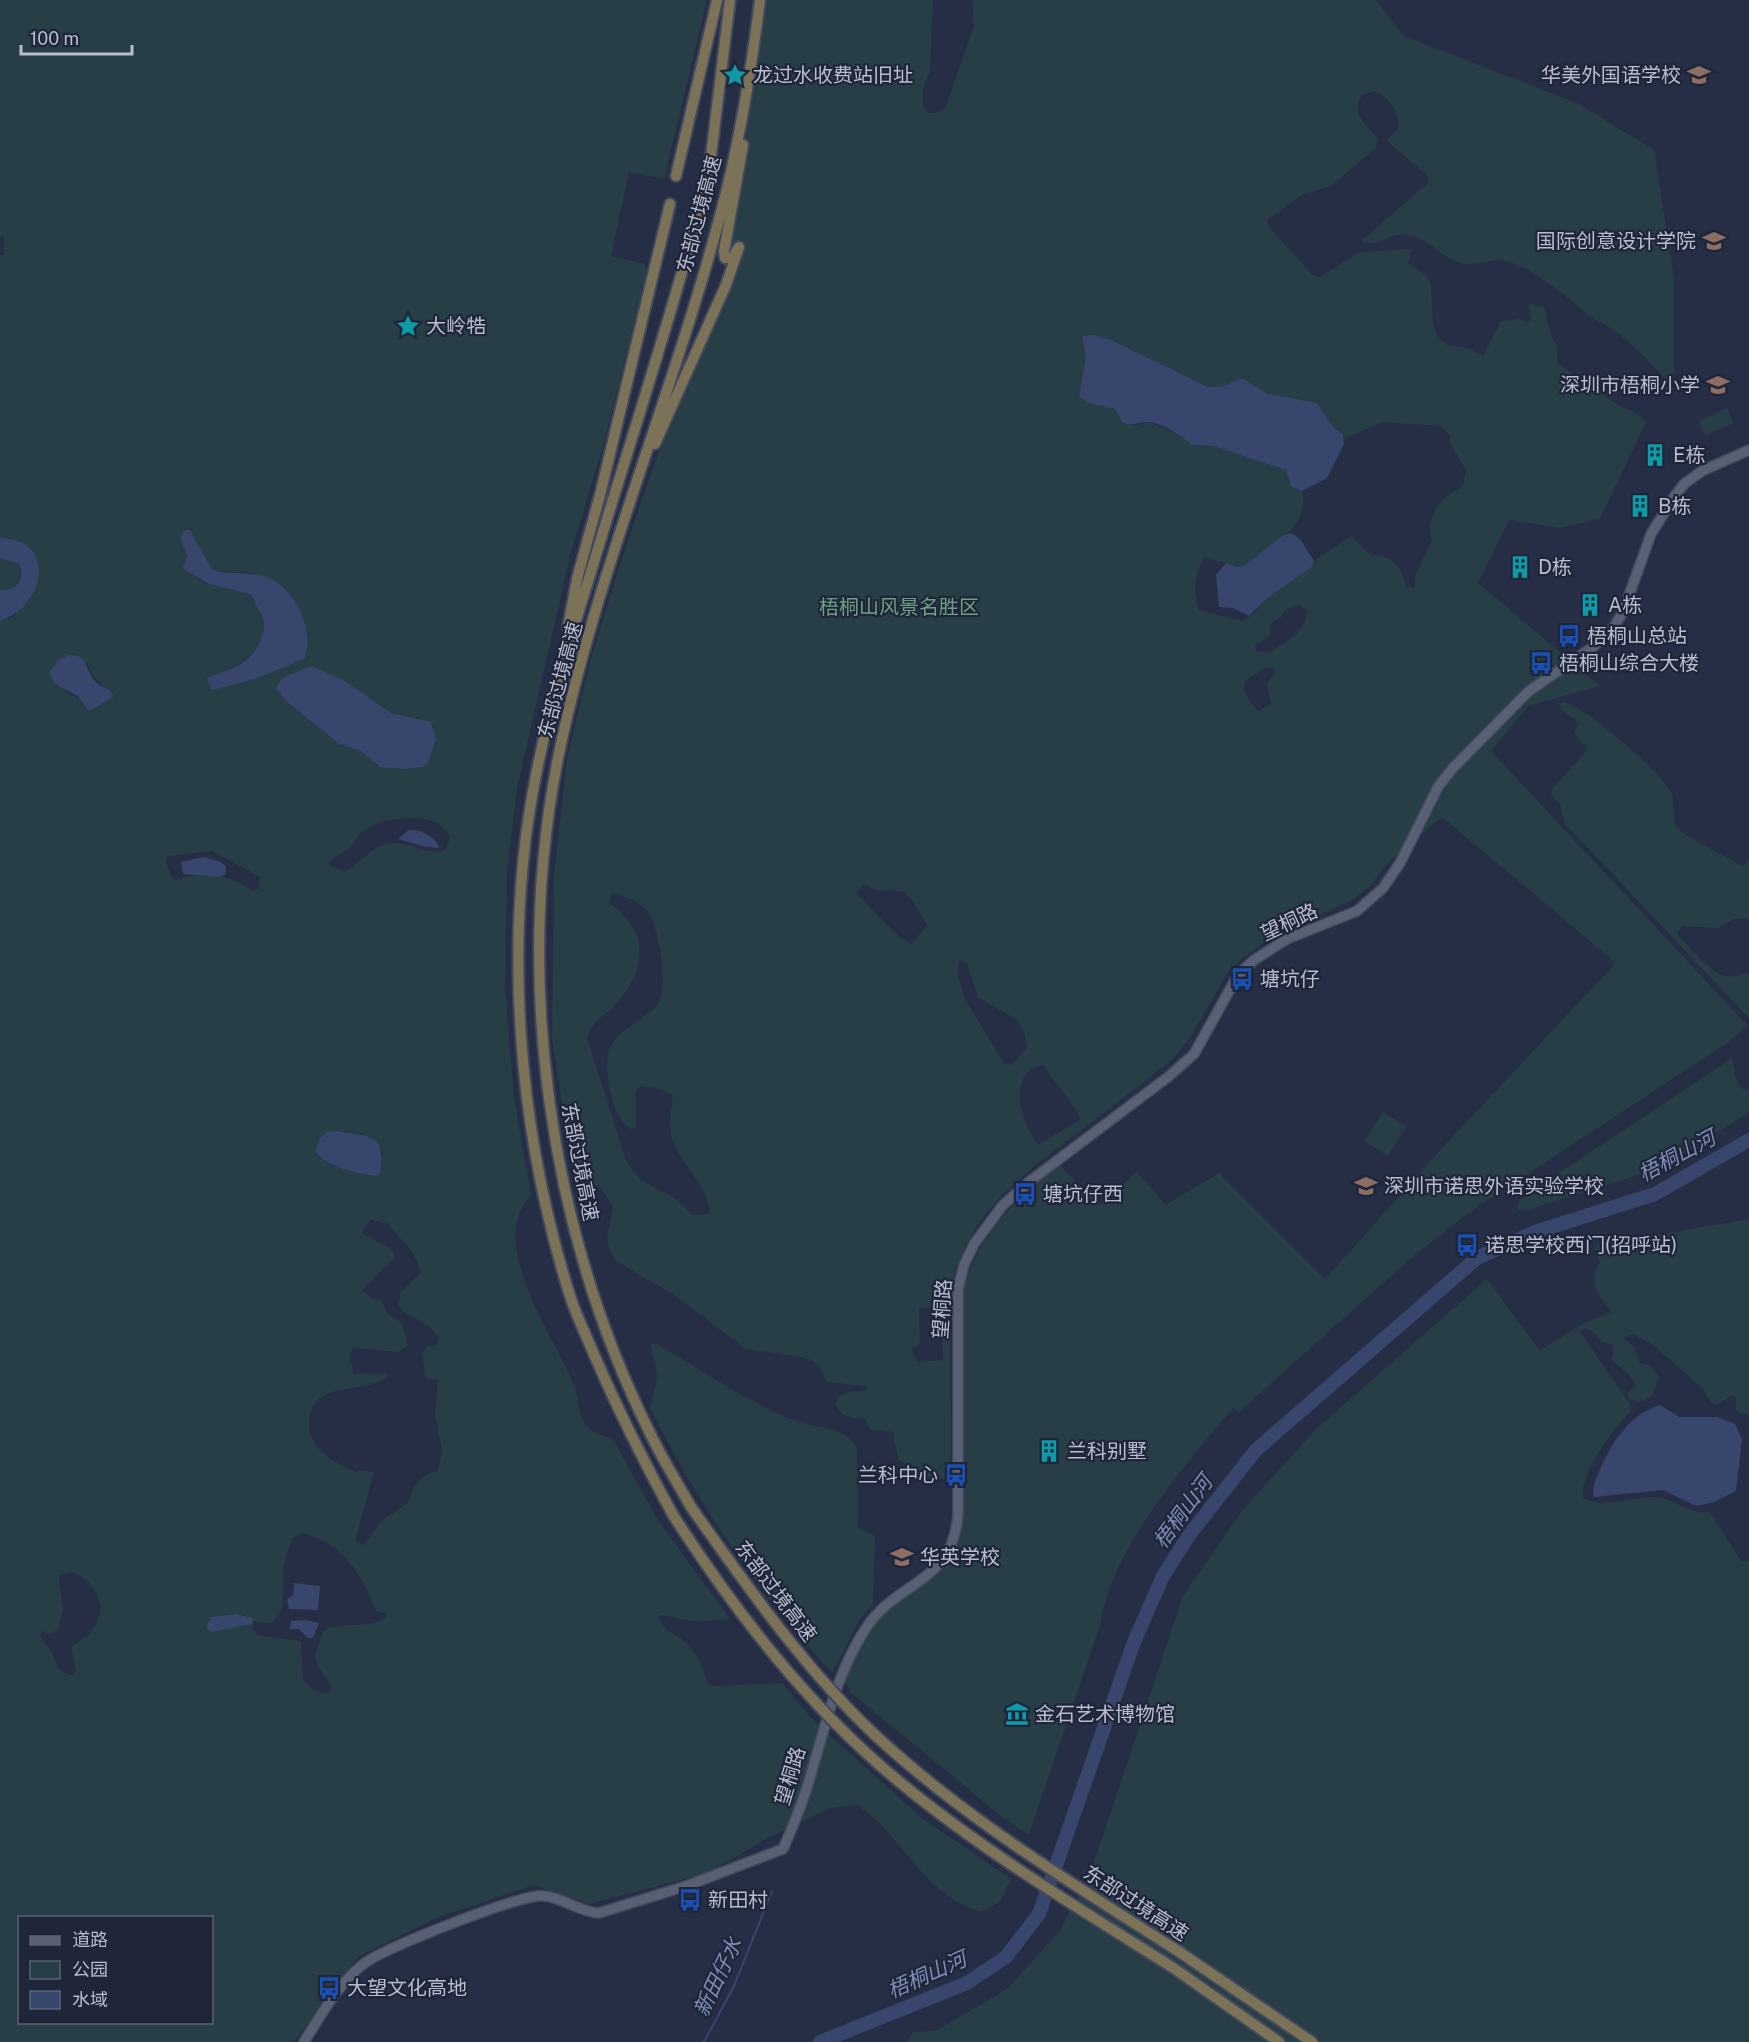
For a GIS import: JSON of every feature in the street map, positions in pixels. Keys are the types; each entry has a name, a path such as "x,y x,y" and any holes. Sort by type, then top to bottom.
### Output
{"highway":[{"path":"676,176 717,0"},
{"name":"东部过境高速","path":"730,0 711,156 695,226 562,666 537,769 525,843 520,897 519,1029 529,1113 548,1213 570,1298 625,1424 673,1515 755,1633 851,1737 901,1784 1012,1867 1172,1967 1279,2042"},
{"name":"东部过境高速","path":"760,0 754,48 721,215 580,669 558,758 544,863 540,958 541,1032 551,1111 568,1206 586,1272 612,1347 649,1432 691,1506 764,1610 874,1734 922,1775 1043,1865 1178,1951 1312,2042"},
{"path":"632,496 739,247 730,259 725,258 724,251 739,177 754,48"},
{"path":"562,666 577,579 601,491 670,204"}],"main road":[{"name":"望桐路","path":"304,2042 353,1973 375,1957 401,1946 514,1901 540,1896 587,1912 599,1913 686,1886 783,1849 813,1767 830,1704 859,1640 878,1613 939,1565 952,1546 958,1515 958,1289 964,1265 980,1236 1003,1205 1030,1181 1168,1077 1194,1054 1238,975 1254,960 1287,939 1357,911 1383,888 1400,863 1438,786 1452,769 1530,691 1593,647 1614,627 1623,612 1651,534 1679,491 1702,471 1749,450"}],"green space":[{"path":"0,0 707,0 664,179 629,172 611,256 645,264 646,274 604,443 571,552 517,788 507,874 505,986 514,1098 531,1195 519,1215 516,1238 519,1263 539,1316 574,1385 583,1421 592,1430 613,1439 656,1517 730,1619 698,1622 658,1616 663,1625 694,1652 709,1686 782,1683 815,1722 922,1818 1011,1879 1000,1902 982,1912 961,1903 943,1892 928,1878 889,1833 857,1805 830,1808 768,1838 708,1873 589,1904 534,1885 436,1918 358,1957 294,2042 0,2042 0,621 13,617 36,586 10,538 0,538 0,255 4,255 4,237 0,237","holes":["190,530 212,569 251,573 268,579 282,588 299,610 255,679 241,682 227,671 242,662 261,642 264,624 254,597 197,578 185,562 187,556 180,537","88,663 96,678 114,697 90,711 81,699 65,692 56,681","333,676 391,713 431,722 434,727 431,755 423,767 376,766 369,755 339,744 287,702 276,688","414,818 435,822 443,828 450,837 446,849 432,851 392,843 372,851 344,871 329,865 371,826 391,820","212,851 260,877 259,889 252,890 235,881 216,876 196,875 177,880 172,878 165,860 168,856","338,1131 363,1135 383,1150 380,1173 345,1168 321,1159 315,1153 320,1138 327,1132","371,1220 388,1224 412,1253 419,1266 420,1274 400,1293 398,1304 402,1311 429,1326 439,1338 436,1345 427,1347 422,1352 426,1378 438,1380 435,1412 442,1451 438,1471 427,1474 418,1482 412,1490 408,1503 381,1521 364,1545 355,1541 374,1472 362,1470 355,1472 332,1460 314,1441 309,1425 312,1410 318,1400 327,1394 376,1383 387,1377 386,1373 353,1374 350,1354 353,1348 398,1352 408,1346 401,1322 388,1314 380,1298 375,1301 362,1290 395,1258 393,1250 363,1234 364,1227","302,1533 316,1537 339,1552 358,1573 376,1611 388,1614 375,1623 338,1626 323,1632 316,1660 332,1686 329,1693 314,1691 303,1680 301,1641 260,1636 252,1630 254,1622 269,1623 276,1619 280,1612 285,1561 293,1538","70,1572 84,1578 94,1590 100,1605 98,1620 94,1628 71,1647 76,1672 71,1675 58,1668 51,1651 40,1635 43,1631 52,1634 59,1628 63,1608 60,1575","237,1614 249,1616 242,1627 207,1623 212,1617"]},
{"name":"梧桐山风景名胜区","path":"766,0 933,0 930,71 923,88 923,106 928,113 935,113 945,109 974,26 972,0 1376,0 1404,36 1577,103 1654,150 1674,280 1674,382 1669,383 1615,331 1594,319 1527,270 1499,260 1474,264 1460,263 1425,241 1412,236 1393,236 1372,243 1361,241 1428,183 1428,176 1388,142 1387,139 1398,130 1396,112 1387,99 1377,91 1362,95 1358,108 1361,118 1378,138 1376,148 1331,186 1302,195 1267,220 1269,227 1312,274 1319,277 1360,252 1411,249 1408,263 1426,275 1431,286 1433,324 1439,339 1447,345 1468,348 1483,356 1501,321 1520,319 1527,322 1531,320 1528,303 1543,307 1550,332 1558,346 1557,363 1616,404 1638,414 1646,422 1600,519 1560,528 1509,520 1478,583 1600,686 1528,706 1491,751 1747,1025 1730,1041 1471,1211 1411,1258 1239,1412 1233,1408 1173,1481 1135,1537 1119,1566 1029,1835 1006,1820 850,1692 844,1679 862,1641 874,1623 900,1598 942,1571 950,1561 962,1531 963,1292 969,1272 988,1236 1027,1192 1059,1165 1100,1204 1137,1172 1166,1205 1219,1173 1325,1279 1456,1133 1616,963 1442,817 1387,864 1369,887 1352,900 1269,939 1243,958 1228,972 1190,1038 1173,1059 1033,1167 997,1201 969,1241 958,1264 950,1291 951,1452 949,1476 944,1479 927,1477 898,1459 893,1432 870,1429 865,1419 842,1413 836,1405 838,1397 850,1392 868,1391 866,1386 827,1382 818,1365 805,1358 744,1348 676,1296 616,1261 611,1254 608,1241 613,1206 598,1187 574,1177 552,1039 554,876 567,759 592,654 632,528 667,429 727,289 729,248","holes":["1094,335 1109,339 1208,387 1223,386 1242,378 1265,393 1317,403 1333,427 1343,434 1344,439 1382,422 1441,426 1450,435 1450,443 1466,470 1463,486 1447,496 1436,510 1430,529 1432,540 1415,576 1415,588 1406,587 1403,574 1395,563 1384,556 1371,556 1351,536 1314,561 1312,567 1270,596 1255,613 1242,621 1199,610 1195,589 1201,563 1204,557 1238,567 1245,565 1265,551 1295,525 1301,515 1302,491 1291,486 1286,470 1213,446 1193,445 1183,436 1148,422 1133,426 1116,409 1089,402 1079,396 1086,356","1299,604 1307,611 1303,625 1288,640 1270,653 1256,651 1255,646 1270,635 1271,624 1281,617 1285,610","1264,668 1272,668 1276,671 1267,685 1271,703 1259,711 1244,691 1245,682","864,883 874,890 901,891 910,897 927,925 912,944 898,936 856,893","612,893 636,902 645,908 652,919 659,943 663,983 662,994 657,1005 620,1034 610,1048 608,1076 616,1111 630,1129 636,1128 636,1090 641,1086 659,1089 673,1095 671,1135 675,1147 707,1198 709,1214 692,1215 675,1199 641,1179 633,1170 625,1158 588,1040 597,1020 626,992 638,965 640,952 638,939 623,915 609,903","959,961 967,965 979,998 1017,1020 1024,1032 1027,1047 1012,1065 1004,1063 966,1001 958,976","1043,1065 1079,1114 1080,1120 1039,1144 1026,1125 1022,1112 1020,1088 1024,1078 1031,1070","941,1306 943,1360 918,1362 911,1350 920,1344 919,1309"]},
{"path":"1727,408 1733,423 1705,436 1699,421"},
{"path":"0,558 14,560 21,568 20,580 11,590 0,590"},
{"path":"1564,702 1574,706 1604,727 1655,772 1672,794 1678,829 1743,866 1749,861 1749,918 1733,919 1719,928 1682,926 1677,933 1700,958 1720,974 1732,976 1749,972 1749,1018 1565,824 1560,804 1551,796 1552,789 1588,749 1574,733 1578,725 1575,719 1560,709 1560,704"},
{"path":"1732,1058 1736,1079 1741,1088 1749,1091 1749,1111 1740,1118 1675,1159 1638,1175 1525,1211 1518,1210 1518,1202 1526,1195"},
{"path":"1383,1112 1406,1127 1388,1156 1364,1141"},
{"path":"1749,1219 1749,1414 1740,1414 1736,1409 1736,1397 1731,1396 1717,1404 1712,1403 1701,1387 1653,1345 1633,1334 1623,1338 1635,1347 1640,1363 1651,1366 1659,1378 1652,1396 1641,1402 1630,1400 1627,1393 1636,1387 1630,1375 1612,1360 1614,1345 1602,1342 1593,1332 1584,1328 1580,1332 1630,1404 1631,1411 1616,1428 1592,1463 1583,1497 1590,1501 1607,1503 1652,1497 1667,1499 1695,1511 1710,1512 1741,1561 1749,1561 1749,2042 907,2042 913,2032 936,2031 1007,1989 1058,1933 1089,1877 1183,1596 1242,1511 1315,1430 1487,1279 1540,1351 1578,1326 1611,1312 1594,1283 1596,1270 1600,1263 1595,1249 1598,1245"},
{"path":"654,1343 741,1395 796,1421 837,1431 857,1447 858,1528 875,1536 873,1604 860,1619 832,1673 755,1580 709,1513 669,1444 650,1408 658,1376 650,1345"}],"water":[{"path":"1094,335 1109,339 1208,387 1223,386 1242,378 1266,393 1317,403 1333,427 1343,434 1344,444 1327,478 1302,491 1291,486 1286,470 1213,446 1192,445 1158,424 1123,423 1115,409 1089,403 1079,396 1086,356 1082,336"},
{"path":"185,530 190,530 212,569 267,577 286,590 294,600 305,624 307,648 304,659 255,679 212,690 207,678 246,660 256,650 264,630 264,623 250,594 209,584 185,570 183,567 187,556 180,537"},
{"path":"1291,533 1300,539 1314,561 1312,567 1270,596 1249,616 1233,608 1219,607 1216,575 1226,563 1238,567 1245,565 1284,535"},
{"path":"0,538 18,541 31,549 37,561 39,575 35,589 27,602 15,613 0,621 0,590 6,590 18,583 21,569 19,564 0,558"},
{"path":"69,655 80,657 95,681 111,691 114,697 90,711 77,696 54,682 50,671 60,659"},
{"path":"311,666 345,681 391,713 431,722 436,739 428,762 423,767 405,769 380,767 361,751 339,744 287,702 276,688 282,678"},
{"path":"409,830 427,834 435,840 439,848 426,847 398,839"},
{"path":"204,857 221,862 226,866 225,875 220,877 183,874 181,862"},
{"path":"338,1131 368,1137 378,1144 382,1160 380,1173 376,1176 343,1169 321,1158 315,1152 320,1138 327,1132"},
{"path":"1660,1405 1679,1417 1717,1417 1735,1424 1742,1439 1736,1491 1714,1502 1696,1506 1663,1490 1594,1497 1595,1483 1614,1442 1638,1416"},
{"path":"294,1583 320,1586 318,1610 289,1609 287,1599 293,1595"},
{"path":"237,1614 253,1618 252,1624 211,1632 206,1628 211,1617"},
{"path":"305,1620 319,1623 313,1638 308,1638 299,1629 290,1629 291,1621"}],"waterway":[{"name":"梧桐山河","path":"820,2042 967,1983 1006,1957 1039,1914 1134,1642 1163,1576 1190,1534 1256,1450 1477,1258 1535,1232 1655,1194 1749,1140"},
{"name":"新田仔水","path":"704,2042 734,1986 772,1891"}],"place":[{"name":"龙过水收费站旧址","path":"735,75"},
{"name":"华美外国语学校","path":"1699,75"},
{"name":"国际创意设计学院","path":"1714,241"},
{"name":"大岭牿","path":"408,326"},
{"name":"深圳市梧桐小学","path":"1718,385"},
{"name":"E栋","path":"1655,455"},
{"name":"B栋","path":"1640,506"},
{"name":"D栋","path":"1520,567"},
{"name":"A栋","path":"1590,605"},
{"name":"梧桐山总站","path":"1569,636"},
{"name":"梧桐山综合大楼","path":"1541,663"},
{"name":"塘坑仔","path":"1242,979"},
{"name":"深圳市诺思外语实验学校","path":"1366,1186"},
{"name":"塘坑仔西","path":"1025,1194"},
{"name":"诺思学校西门(招呼站)","path":"1467,1245"},
{"name":"兰科别墅","path":"1049,1451"},
{"name":"兰科中心","path":"956,1475"},
{"name":"华英学校","path":"902,1557"},
{"name":"金石艺术博物馆","path":"1017,1714"},
{"name":"新田村","path":"690,1900"},
{"name":"大望文化高地","path":"329,1988"}]}
